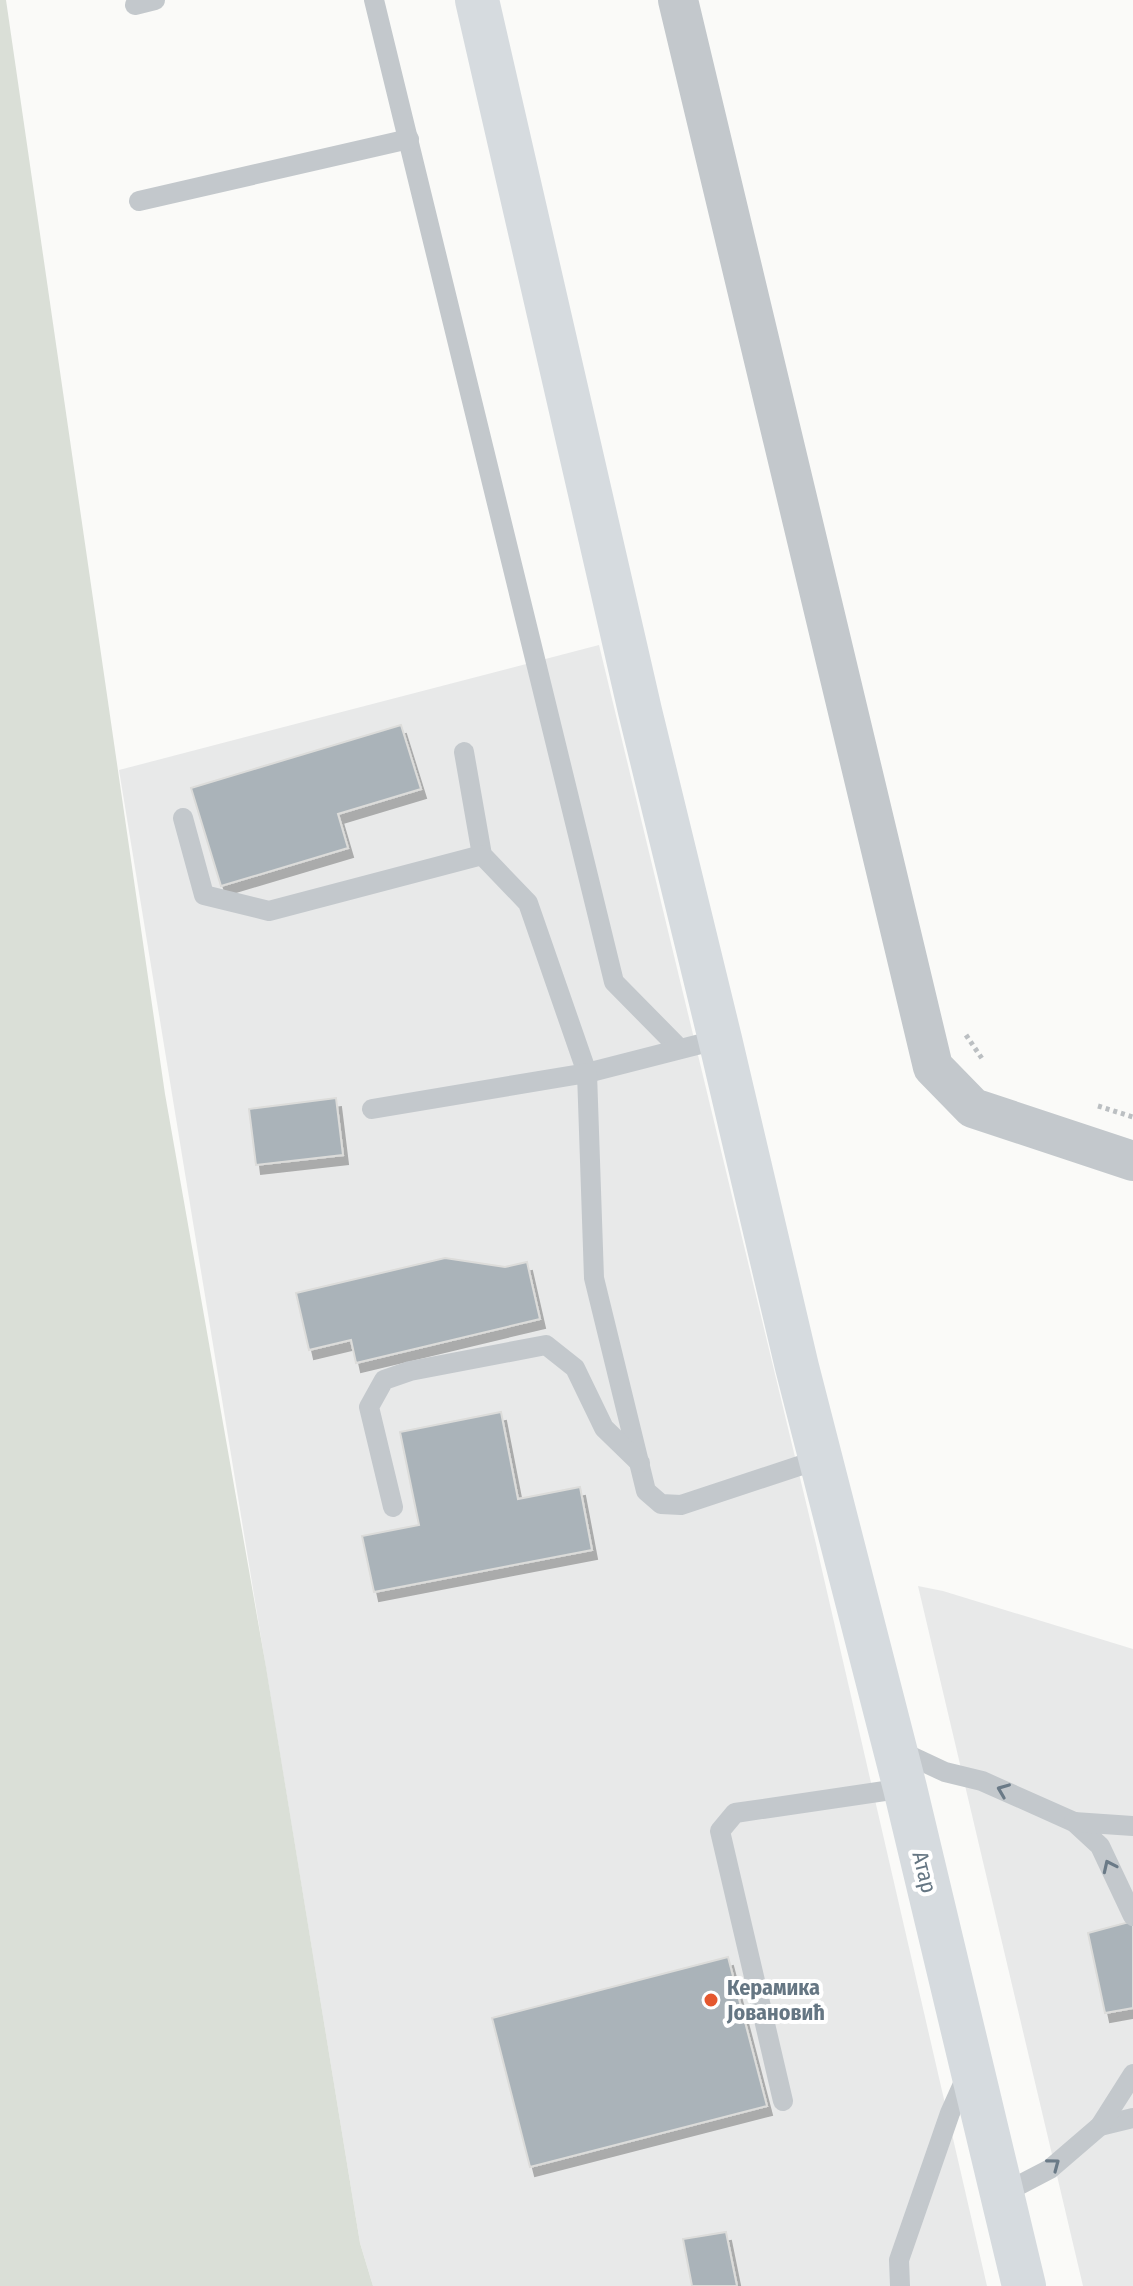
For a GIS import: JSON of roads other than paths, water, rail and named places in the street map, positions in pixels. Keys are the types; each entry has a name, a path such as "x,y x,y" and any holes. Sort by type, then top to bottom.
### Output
{"main road":[{"name":"Атар","path":"477,0 640,711 1024,2286"}],"street":[{"path":"678,0 933,1067 973,1108 1133,1161"}],"lane":[{"path":"135,5 155,0"},
{"path":"374,0 614,982 679,1048"},
{"path":"139,201 409,139"},
{"path":"464,752 482,855 528,903 587,1073 594,1278 646,1491 661,1504 681,1505 820,1459"},
{"path":"183,818 204,895 269,911 482,855"},
{"path":"372,1109 587,1073 720,1039"},
{"path":"393,1507 369,1407 384,1380 410,1371 546,1345 575,1368 604,1428 640,1463"},
{"path":"783,2101 720,1831 735,1813 899,1768 945,1772 982,1781 1074,1822 1100,1846 1133,1916"},
{"path":"1074,1822 1133,1826"},
{"path":"900,2286 899,2260 950,2113 972,2064"},
{"path":"1002,2194 1050,2169 1100,2126 1133,2074"},
{"path":"1100,2126 1133,2118"}],"place":[{"name":"Керамика Јовановић","path":"711,2000"}]}
